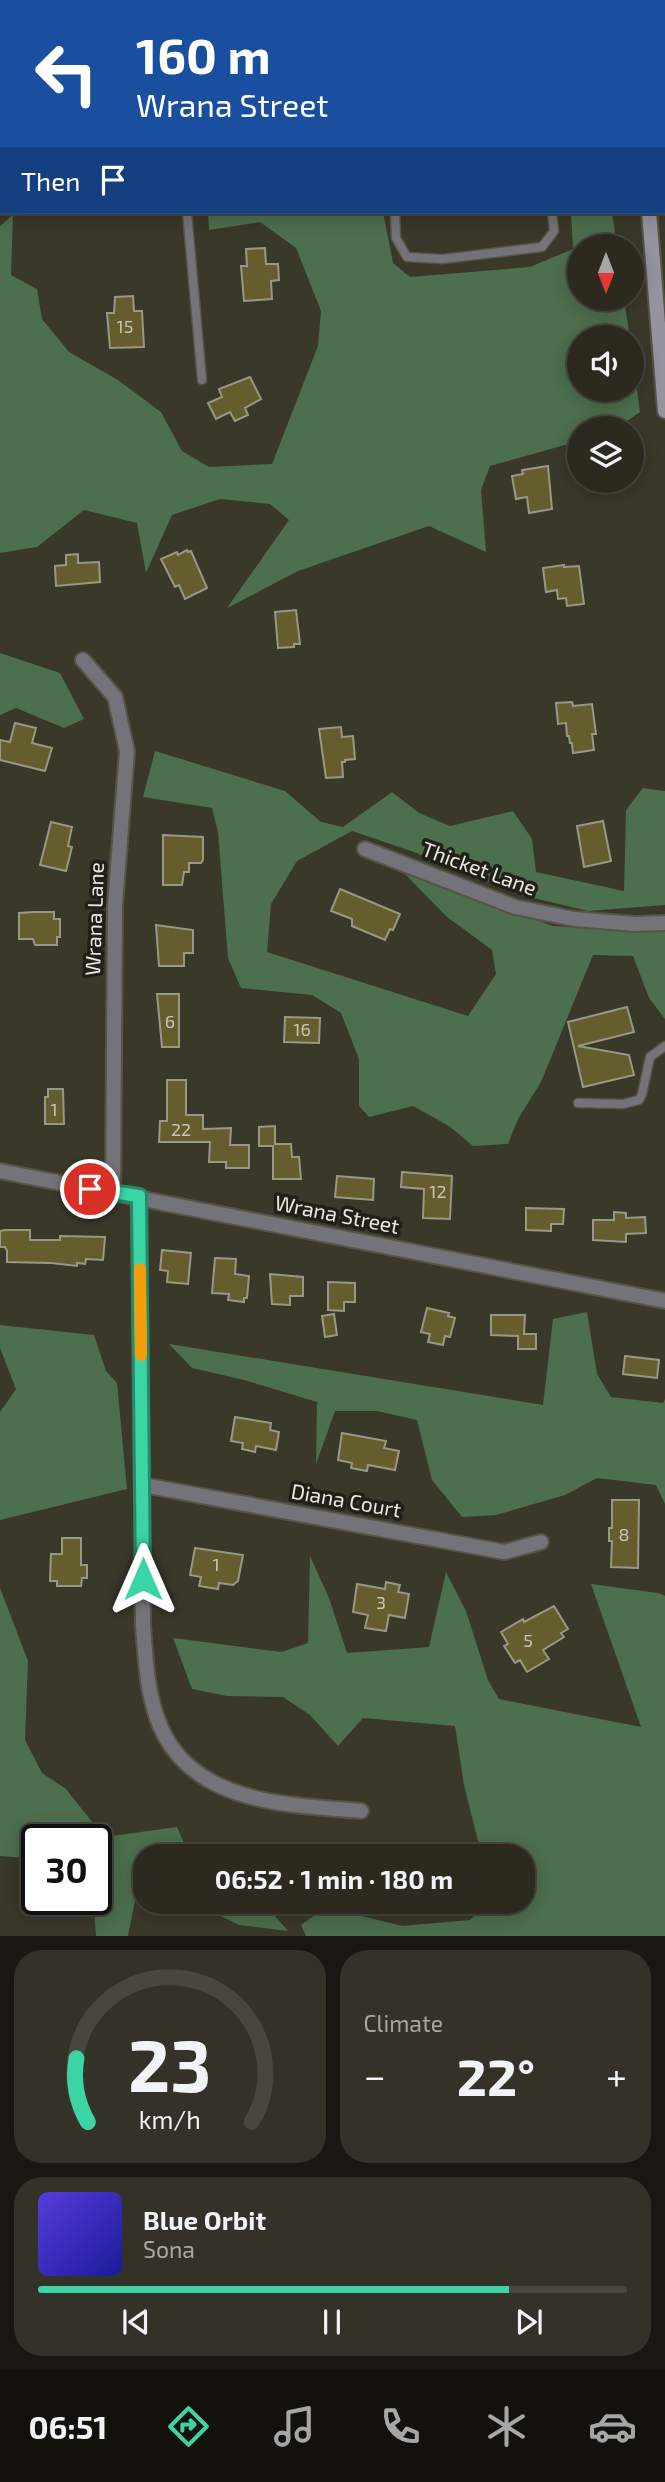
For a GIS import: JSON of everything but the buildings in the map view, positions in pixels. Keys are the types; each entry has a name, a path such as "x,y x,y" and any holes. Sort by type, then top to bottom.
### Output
{"main road":[{"path":"649,214 665,411"}],"street":[{"name":"Wrana Lane","path":"83,660 115,697 127,751 114,905 113,1194"},
{"name":"Thicket Lane","path":"365,849 515,908 574,919 635,924 665,923"},
{"name":"Wrana Street","path":"0,1171 113,1194 139,1196 665,1301"},
{"path":"139,1196 143,1626 146,1670 164,1735 178,1756 198,1773 236,1794 270,1801 361,1811"},
{"name":"Diana Court","path":"143,1485 504,1552 541,1542"}],"lane":[{"path":"187,214 202,380"},
{"path":"395,214 396,238 407,257 443,259 542,247 554,231 552,214"},
{"path":"578,1103 623,1104 639,1100 650,1058 665,1046"}],"green space":[{"path":"208,214 383,214 393,263 410,277 530,267 567,252 567,312 626,312 628,325 567,325 567,402 639,402 640,412 634,416 567,416 567,444 490,466 481,490 486,552 429,526 298,571 227,608 289,520 270,504 220,499 172,515 146,573 137,523 84,510 37,547 0,553 0,226 13,215 11,275 37,289 42,319 69,352 118,380 161,412 182,451 209,467 272,464 318,346 321,311 296,248 260,222 209,230"},
{"path":"571,214 612,214 615,234 572,234"},
{"path":"0,653 60,673 84,719 64,728 16,708 0,715"},
{"path":"155,751 285,791 321,822 343,827 392,792 419,813 450,826 513,811 532,839 536,872 624,891 626,810 643,788 665,791 665,905 588,911 521,895 414,852 352,831 297,861 271,904 267,952 468,1016 496,974 492,950 446,916 404,873 553,926 665,932 665,1019 649,998 633,956 593,955 541,1082 518,1119 508,1144 473,1146 449,1126 413,1106 369,1117 359,1106 359,1059 341,1013 312,995 241,988 228,958 218,832 212,808 143,797"},
{"path":"587,1312 597,1374 611,1397 663,1403 665,1399 665,1504 656,1485 597,1478 565,1495 496,1515 462,1517 432,1480 417,1420 377,1411 335,1411 316,1464 317,1402 192,1368 169,1344 543,1405 553,1319"},
{"path":"0,1325 94,1335 106,1371 117,1383 127,1489 0,1520 0,1412 16,1389 0,1348"},
{"path":"310,1556 329,1598 347,1653 429,1647 446,1572 466,1611 488,1680 499,1699 641,1727 591,1584 665,1596 665,1936 306,1936 301,1925 316,1914 354,1914 402,1926 470,1920 476,1914 535,1914 535,1844 479,1844 464,1785 455,1726 363,1718 338,1746 310,1715 283,1697 227,1696 192,1689 173,1638 282,1652 308,1643"},
{"path":"0,1588 28,1661 25,1740 42,1773 66,1789 94,1824 21,1824 21,1858 0,1856"},
{"path":"177,1827 184,1844 133,1844 133,1910 128,1936 96,1936 94,1915 112,1915 112,1836"},
{"path":"217,1914 273,1914 288,1931 239,1925"}],"slow traffic":[{"path":"140,1269 141,1355"}],"route":[{"path":"90,1189 139,1196 143,1579"}]}
